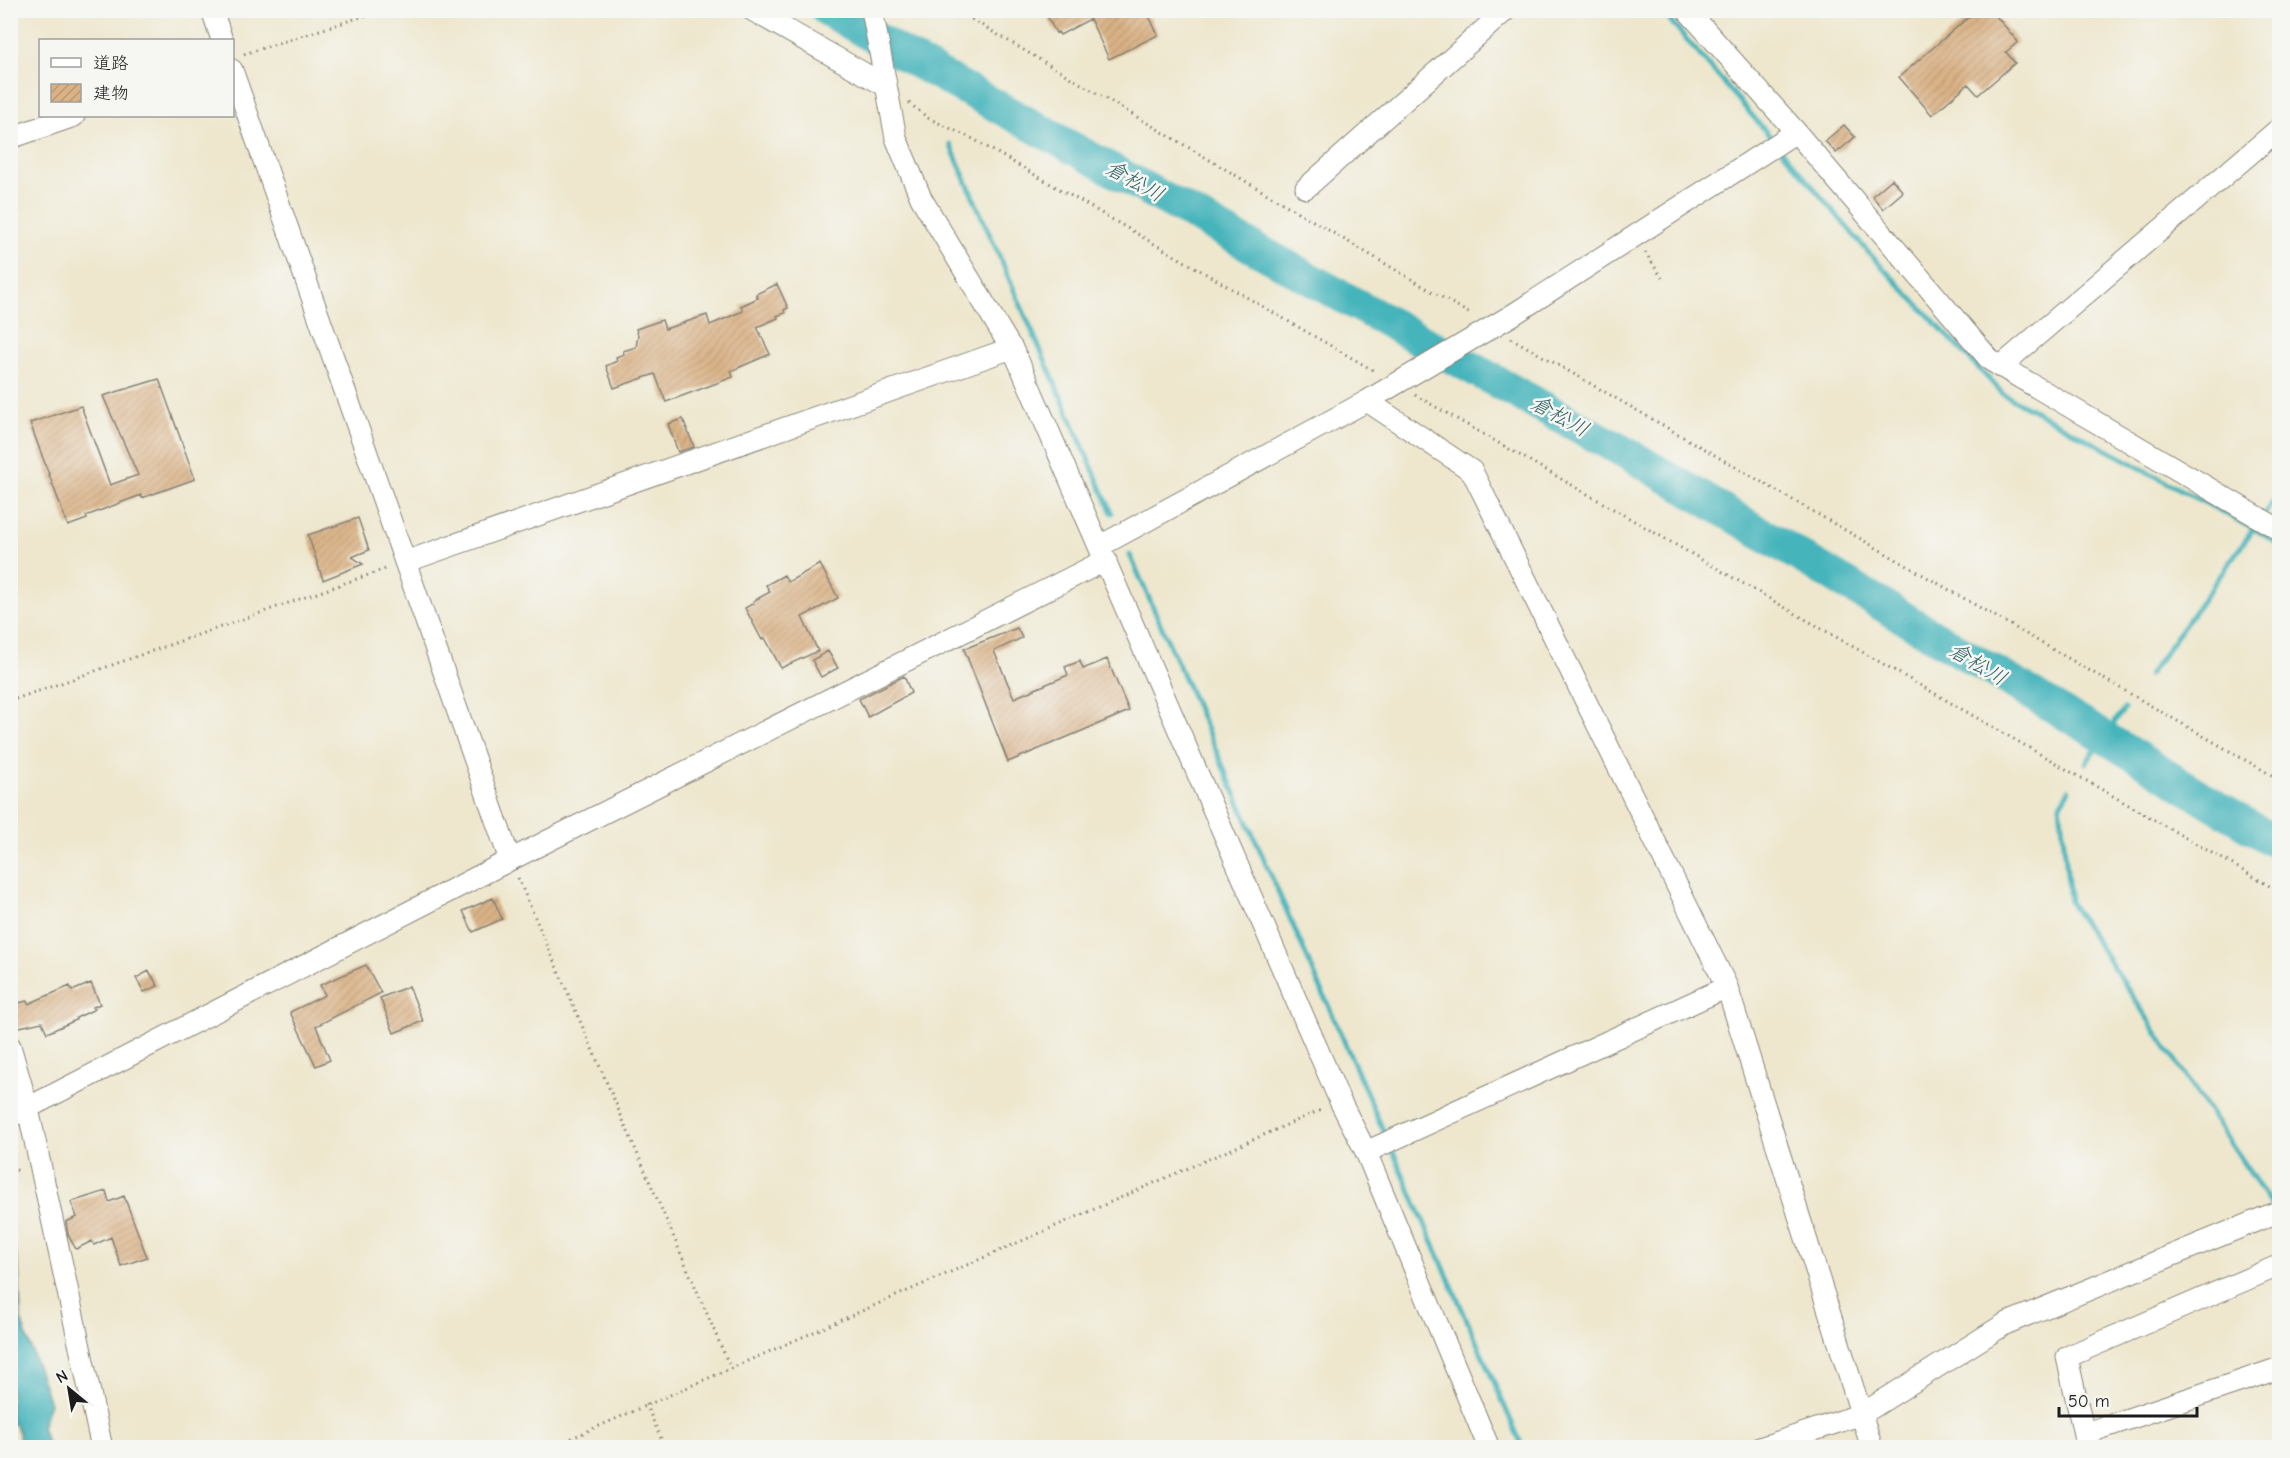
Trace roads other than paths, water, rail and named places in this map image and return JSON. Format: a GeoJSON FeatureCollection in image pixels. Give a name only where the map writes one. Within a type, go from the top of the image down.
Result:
{"type":"FeatureCollection","features":[{"type":"Feature","properties":{"kind":"street"},"geometry":{"type":"LineString","coordinates":[[212,10],[222,39]]}},
{"type":"Feature","properties":{"kind":"street"},"geometry":{"type":"LineString","coordinates":[[752,10],[886,86]]}},
{"type":"Feature","properties":{"kind":"street"},"geometry":{"type":"LineString","coordinates":[[872,10],[896,138],[921,198],[1012,348],[1340,1101],[1372,1150],[1489,1448]]}},
{"type":"Feature","properties":{"kind":"street"},"geometry":{"type":"LineString","coordinates":[[1306,188],[1506,10]]}},
{"type":"Feature","properties":{"kind":"street"},"geometry":{"type":"LineString","coordinates":[[1687,10],[1790,135],[1990,360],[2280,530]]}},
{"type":"Feature","properties":{"kind":"street"},"geometry":{"type":"LineString","coordinates":[[238,62],[405,562],[510,860]]}},
{"type":"Feature","properties":{"kind":"street"},"geometry":{"type":"LineString","coordinates":[[10,138],[71,117]]}},
{"type":"Feature","properties":{"kind":"street"},"geometry":{"type":"LineString","coordinates":[[2000,367],[2280,128]]}},
{"type":"Feature","properties":{"kind":"street"},"geometry":{"type":"LineString","coordinates":[[19,1113],[1103,553],[1514,314],[1790,135]]}},
{"type":"Feature","properties":{"kind":"street"},"geometry":{"type":"LineString","coordinates":[[405,562],[1012,348]]}},
{"type":"Feature","properties":{"kind":"street"},"geometry":{"type":"LineString","coordinates":[[1367,401],[1472,471],[1727,987],[1872,1448]]}},
{"type":"Feature","properties":{"kind":"street"},"geometry":{"type":"LineString","coordinates":[[1372,1150],[1727,987]]}},
{"type":"Feature","properties":{"kind":"street"},"geometry":{"type":"LineString","coordinates":[[10,1046],[19,1113],[102,1448]]}},
{"type":"Feature","properties":{"kind":"street"},"geometry":{"type":"LineString","coordinates":[[1760,1448],[1862,1414],[2005,1324],[2280,1210]]}},
{"type":"Feature","properties":{"kind":"street"},"geometry":{"type":"LineString","coordinates":[[2280,1265],[2067,1357],[2085,1441],[2280,1368]]}},
{"type":"Feature","properties":{"kind":"water"},"geometry":{"type":"Polygon","coordinates":[[[10,1229],[19,1271],[21,1320],[50,1403],[42,1427],[48,1447],[20,1447],[19,1432],[11,1423],[10,1229]]]}},
{"type":"Feature","properties":{"kind":"waterway","name":"倉松川"},"geometry":{"type":"LineString","coordinates":[[827,10],[913,60],[1635,458],[2104,737],[2280,845]]}},
{"type":"Feature","properties":{"kind":"waterway"},"geometry":{"type":"LineString","coordinates":[[1661,10],[1774,141]]}},
{"type":"Feature","properties":{"kind":"waterway"},"geometry":{"type":"LineString","coordinates":[[950,144],[1112,513]]}},
{"type":"Feature","properties":{"kind":"waterway"},"geometry":{"type":"LineString","coordinates":[[1780,148],[1868,252],[2003,394],[2280,545]]}},
{"type":"Feature","properties":{"kind":"waterway"},"geometry":{"type":"LineString","coordinates":[[2263,515],[2280,493]]}},
{"type":"Feature","properties":{"kind":"waterway"},"geometry":{"type":"LineString","coordinates":[[2149,675],[2254,528]]}},
{"type":"Feature","properties":{"kind":"waterway"},"geometry":{"type":"LineString","coordinates":[[1130,555],[1387,1139]]}},
{"type":"Feature","properties":{"kind":"waterway","name":"倉松川"},"geometry":{"type":"LineString","coordinates":[[2086,763],[2124,709]]}},
{"type":"Feature","properties":{"kind":"waterway"},"geometry":{"type":"LineString","coordinates":[[2069,790],[2060,804],[2070,902],[2274,1209]]}},
{"type":"Feature","properties":{"kind":"waterway"},"geometry":{"type":"LineString","coordinates":[[1391,1147],[1523,1448]]}}]}
